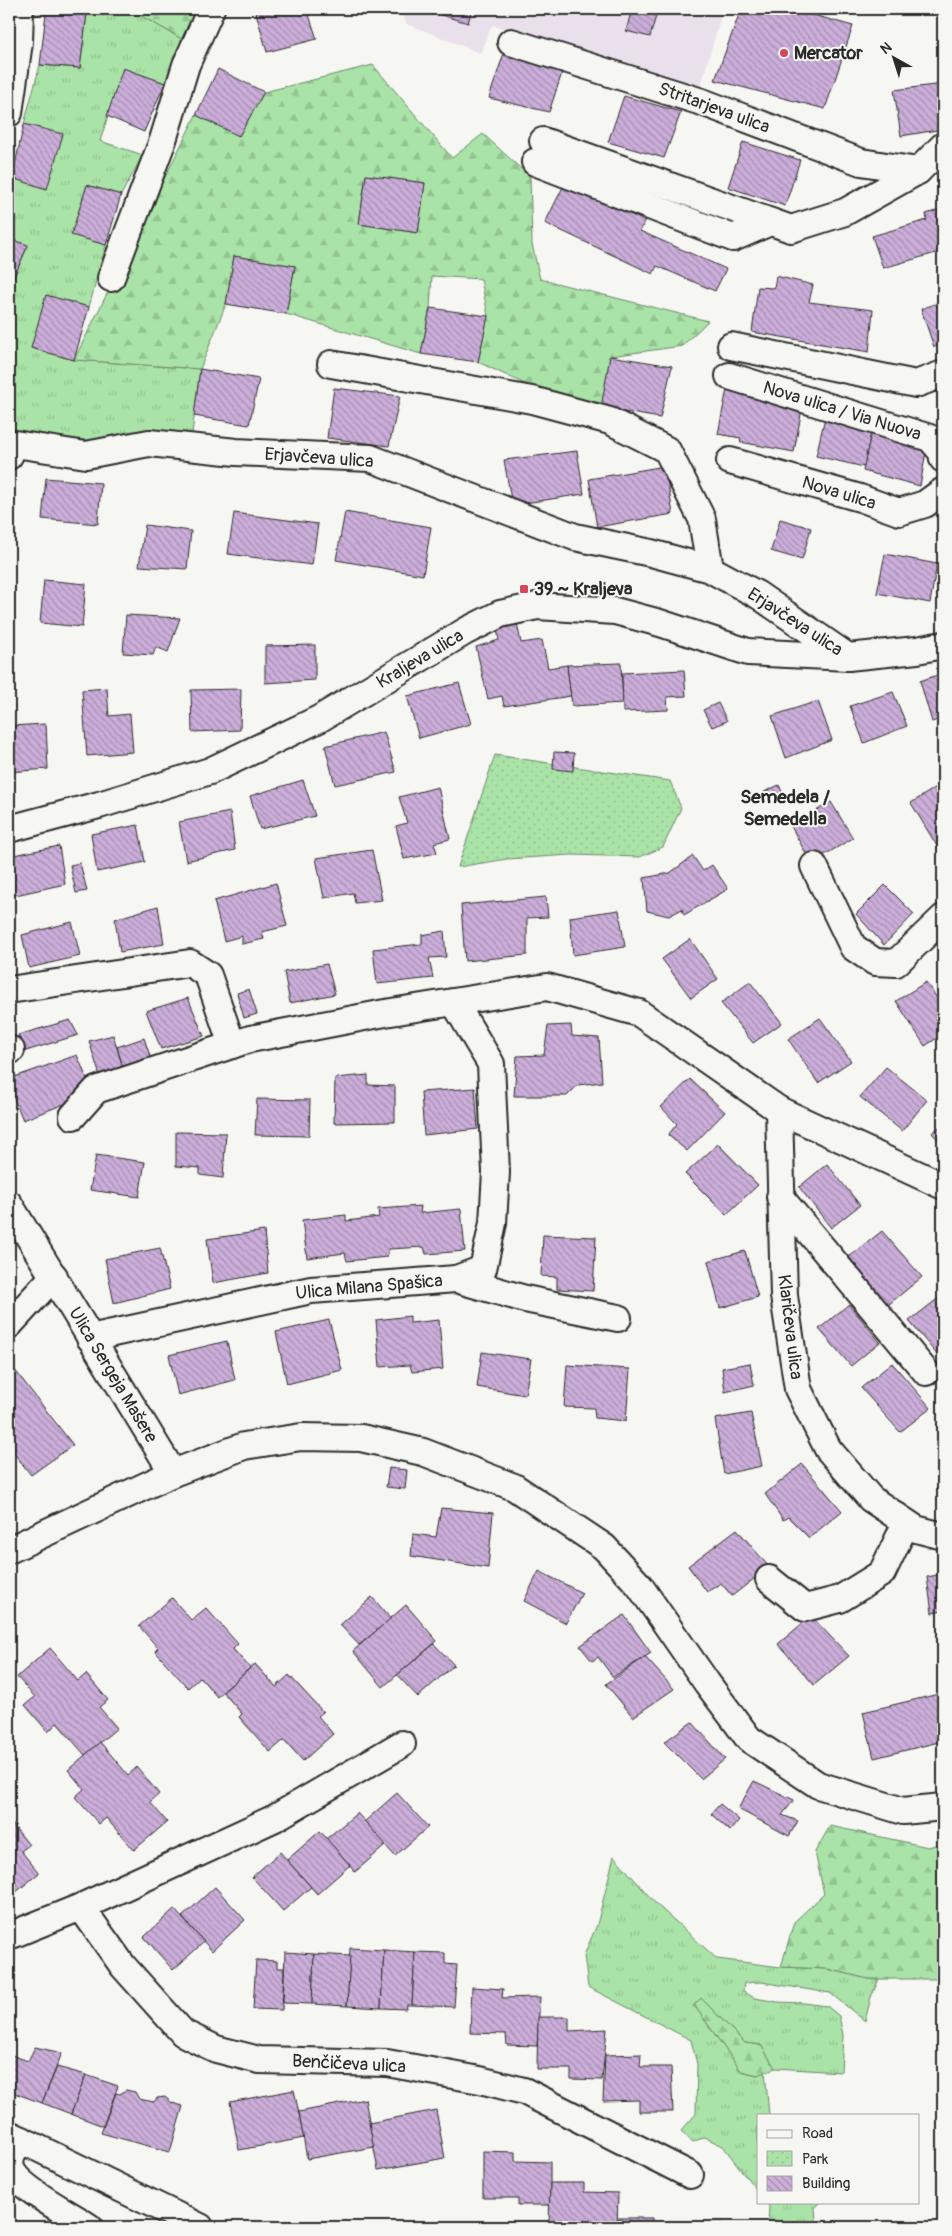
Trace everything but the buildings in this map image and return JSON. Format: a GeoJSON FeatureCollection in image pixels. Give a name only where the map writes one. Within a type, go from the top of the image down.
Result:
{"type":"FeatureCollection","features":[{"type":"Feature","properties":{"kind":"street"},"geometry":{"type":"LineString","coordinates":[[9,113],[19,42],[20,9]]}},
{"type":"Feature","properties":{"kind":"street"},"geometry":{"type":"LineString","coordinates":[[111,278],[163,140],[186,66],[211,9]]}},
{"type":"Feature","properties":{"kind":"street","name":"Stritarjeva ulica"},"geometry":{"type":"LineString","coordinates":[[511,42],[702,102],[861,162],[918,171]]}},
{"type":"Feature","properties":{"kind":"street"},"geometry":{"type":"LineString","coordinates":[[539,151],[791,230],[845,212],[918,171],[943,146]]}},
{"type":"Feature","properties":{"kind":"street","name":"Nova ulica / Via Nuova"},"geometry":{"type":"LineString","coordinates":[[731,346],[916,384],[943,374]]}},
{"type":"Feature","properties":{"kind":"street"},"geometry":{"type":"LineString","coordinates":[[331,364],[532,400],[610,421],[667,450],[702,519],[710,569]]}},
{"type":"Feature","properties":{"kind":"street","name":"Nova ulica / Via Nuova"},"geometry":{"type":"LineString","coordinates":[[729,376],[930,438],[942,452],[943,459]]}},
{"type":"Feature","properties":{"kind":"street","name":"Erjavčeva ulica"},"geometry":{"type":"LineString","coordinates":[[9,456],[15,444],[86,455],[149,443],[236,452],[370,458],[575,537],[650,553],[710,569],[758,595],[848,657],[917,650],[943,645]]}},
{"type":"Feature","properties":{"kind":"street","name":"Nova ulica"},"geometry":{"type":"LineString","coordinates":[[730,461],[860,498],[898,512],[925,504],[943,491]]}},
{"type":"Feature","properties":{"kind":"street","name":"Kraljeva ulica"},"geometry":{"type":"LineString","coordinates":[[9,829],[210,771],[319,719],[466,631],[500,614],[537,606],[615,611],[660,623],[748,652],[848,657]]}},
{"type":"Feature","properties":{"kind":"street"},"geometry":{"type":"LineString","coordinates":[[814,866],[853,947],[875,962],[896,963],[943,918]]}},
{"type":"Feature","properties":{"kind":"street"},"geometry":{"type":"LineString","coordinates":[[9,990],[190,963],[208,975],[232,1044]]}},
{"type":"Feature","properties":{"kind":"street"},"geometry":{"type":"LineString","coordinates":[[73,1116],[96,1090],[232,1044],[260,1037],[454,1002],[548,987],[639,1013],[779,1110],[943,1186]]}},
{"type":"Feature","properties":{"kind":"street"},"geometry":{"type":"LineString","coordinates":[[454,1002],[491,1064],[496,1172],[493,1223],[483,1269],[456,1279]]}},
{"type":"Feature","properties":{"kind":"street","name":"Klaričeva ulica"},"geometry":{"type":"LineString","coordinates":[[779,1110],[784,1296],[798,1389],[828,1449],[871,1499],[916,1529],[943,1536]]}},
{"type":"Feature","properties":{"kind":"street"},"geometry":{"type":"LineString","coordinates":[[780,1197],[926,1372]]}},
{"type":"Feature","properties":{"kind":"street","name":"Ulica Sergeja Mašere"},"geometry":{"type":"LineString","coordinates":[[9,1204],[173,1473]]}},
{"type":"Feature","properties":{"kind":"street"},"geometry":{"type":"LineString","coordinates":[[9,1325],[54,1276]]}},
{"type":"Feature","properties":{"kind":"street","name":"Ulica Milana Spašica"},"geometry":{"type":"LineString","coordinates":[[90,1338],[311,1290],[456,1279],[526,1299],[618,1318]]}},
{"type":"Feature","properties":{"kind":"street"},"geometry":{"type":"LineString","coordinates":[[9,1550],[173,1473],[244,1446],[301,1437],[361,1438],[423,1452],[514,1487],[604,1547],[639,1585],[706,1683],[749,1739],[818,1785],[903,1810],[943,1808]]}},
{"type":"Feature","properties":{"kind":"street"},"geometry":{"type":"LineString","coordinates":[[770,1579],[805,1608],[840,1599],[882,1573],[906,1523]]}},
{"type":"Feature","properties":{"kind":"street"},"geometry":{"type":"LineString","coordinates":[[9,1936],[81,1907],[275,1818],[402,1744]]}},
{"type":"Feature","properties":{"kind":"street","name":"Benčičeva ulica"},"geometry":{"type":"LineString","coordinates":[[81,1907],[123,1966],[183,2032],[216,2049],[259,2060],[387,2063],[480,2080],[524,2092],[690,2175]]}},
{"type":"Feature","properties":{"kind":"street"},"geometry":{"type":"LineString","coordinates":[[89,2227],[18,2181],[10,2167],[15,2137],[200,2227]]}},
{"type":"Feature","properties":{"kind":"shaded area"},"geometry":{"type":"Polygon","coordinates":[[[399,9],[723,9],[699,91],[492,25],[480,53],[407,24],[399,9]]]}},
{"type":"Feature","properties":{"kind":"green space"},"geometry":{"type":"Polygon","coordinates":[[[28,9],[129,9],[189,43],[165,83],[123,68],[100,141],[143,155],[121,195],[87,185],[72,235],[106,245],[89,307],[46,296],[32,348],[74,360],[200,369],[192,434],[146,435],[87,445],[29,433],[9,437],[9,288],[28,246],[9,239],[9,184],[12,178],[47,189],[24,124],[40,65],[80,68],[87,14],[46,13],[30,17],[28,9]]]}},
{"type":"Feature","properties":{"kind":"green space"},"geometry":{"type":"Polygon","coordinates":[[[129,9],[201,9],[189,43],[129,9]]]}},
{"type":"Feature","properties":{"kind":"green space"},"geometry":{"type":"Polygon","coordinates":[[[373,65],[452,158],[483,134],[530,177],[532,244],[540,279],[708,321],[682,346],[611,356],[602,403],[542,392],[478,362],[488,316],[481,279],[432,276],[430,308],[421,354],[286,314],[295,266],[234,256],[226,304],[200,369],[74,360],[196,115],[239,136],[264,92],[373,65]],[[366,175],[359,224],[418,233],[425,183],[366,175]]]}},
{"type":"Feature","properties":{"kind":"green space"},"geometry":{"type":"Polygon","coordinates":[[[495,755],[670,781],[681,808],[663,847],[640,857],[571,855],[507,859],[458,867],[495,755]]]}},
{"type":"Feature","properties":{"kind":"green space"},"geometry":{"type":"Polygon","coordinates":[[[830,1826],[928,1847],[943,1843],[943,1979],[868,1979],[828,1969],[781,1967],[794,1922],[824,1894],[815,1852],[830,1826]]]}},
{"type":"Feature","properties":{"kind":"green space"},"geometry":{"type":"Polygon","coordinates":[[[614,1856],[655,1903],[717,1959],[781,1967],[828,1969],[868,1979],[879,1979],[871,1997],[865,2021],[830,1993],[761,1982],[744,1983],[743,1992],[755,1998],[777,2002],[827,2006],[839,2016],[843,2035],[841,2072],[775,2068],[761,2045],[745,2043],[701,1998],[694,2005],[741,2071],[757,2075],[765,2071],[769,2114],[757,2114],[757,2191],[723,2146],[704,2137],[693,2142],[681,2131],[696,2114],[697,2064],[691,2040],[588,1987],[584,1955],[597,1925],[614,1856]]]}},
{"type":"Feature","properties":{"kind":"green space"},"geometry":{"type":"Polygon","coordinates":[[[701,1998],[745,2043],[761,2045],[775,2068],[758,2075],[741,2071],[694,2005],[701,1998]]]}},
{"type":"Feature","properties":{"kind":"green space"},"geometry":{"type":"Polygon","coordinates":[[[768,2204],[819,2204],[815,2208],[816,2220],[813,2227],[768,2227],[768,2204]]]}},
{"type":"Feature","properties":{"kind":"place","name":"Mercator"},"geometry":{"type":"Point","coordinates":[784,53]}},
{"type":"Feature","properties":{"kind":"place","name":"39 ~ Kraljeva"},"geometry":{"type":"Point","coordinates":[524,589]}},
{"type":"Feature","properties":{"kind":"district","name":"Semedela / Semedella"},"geometry":{"type":"Point","coordinates":[785,808]}}]}
